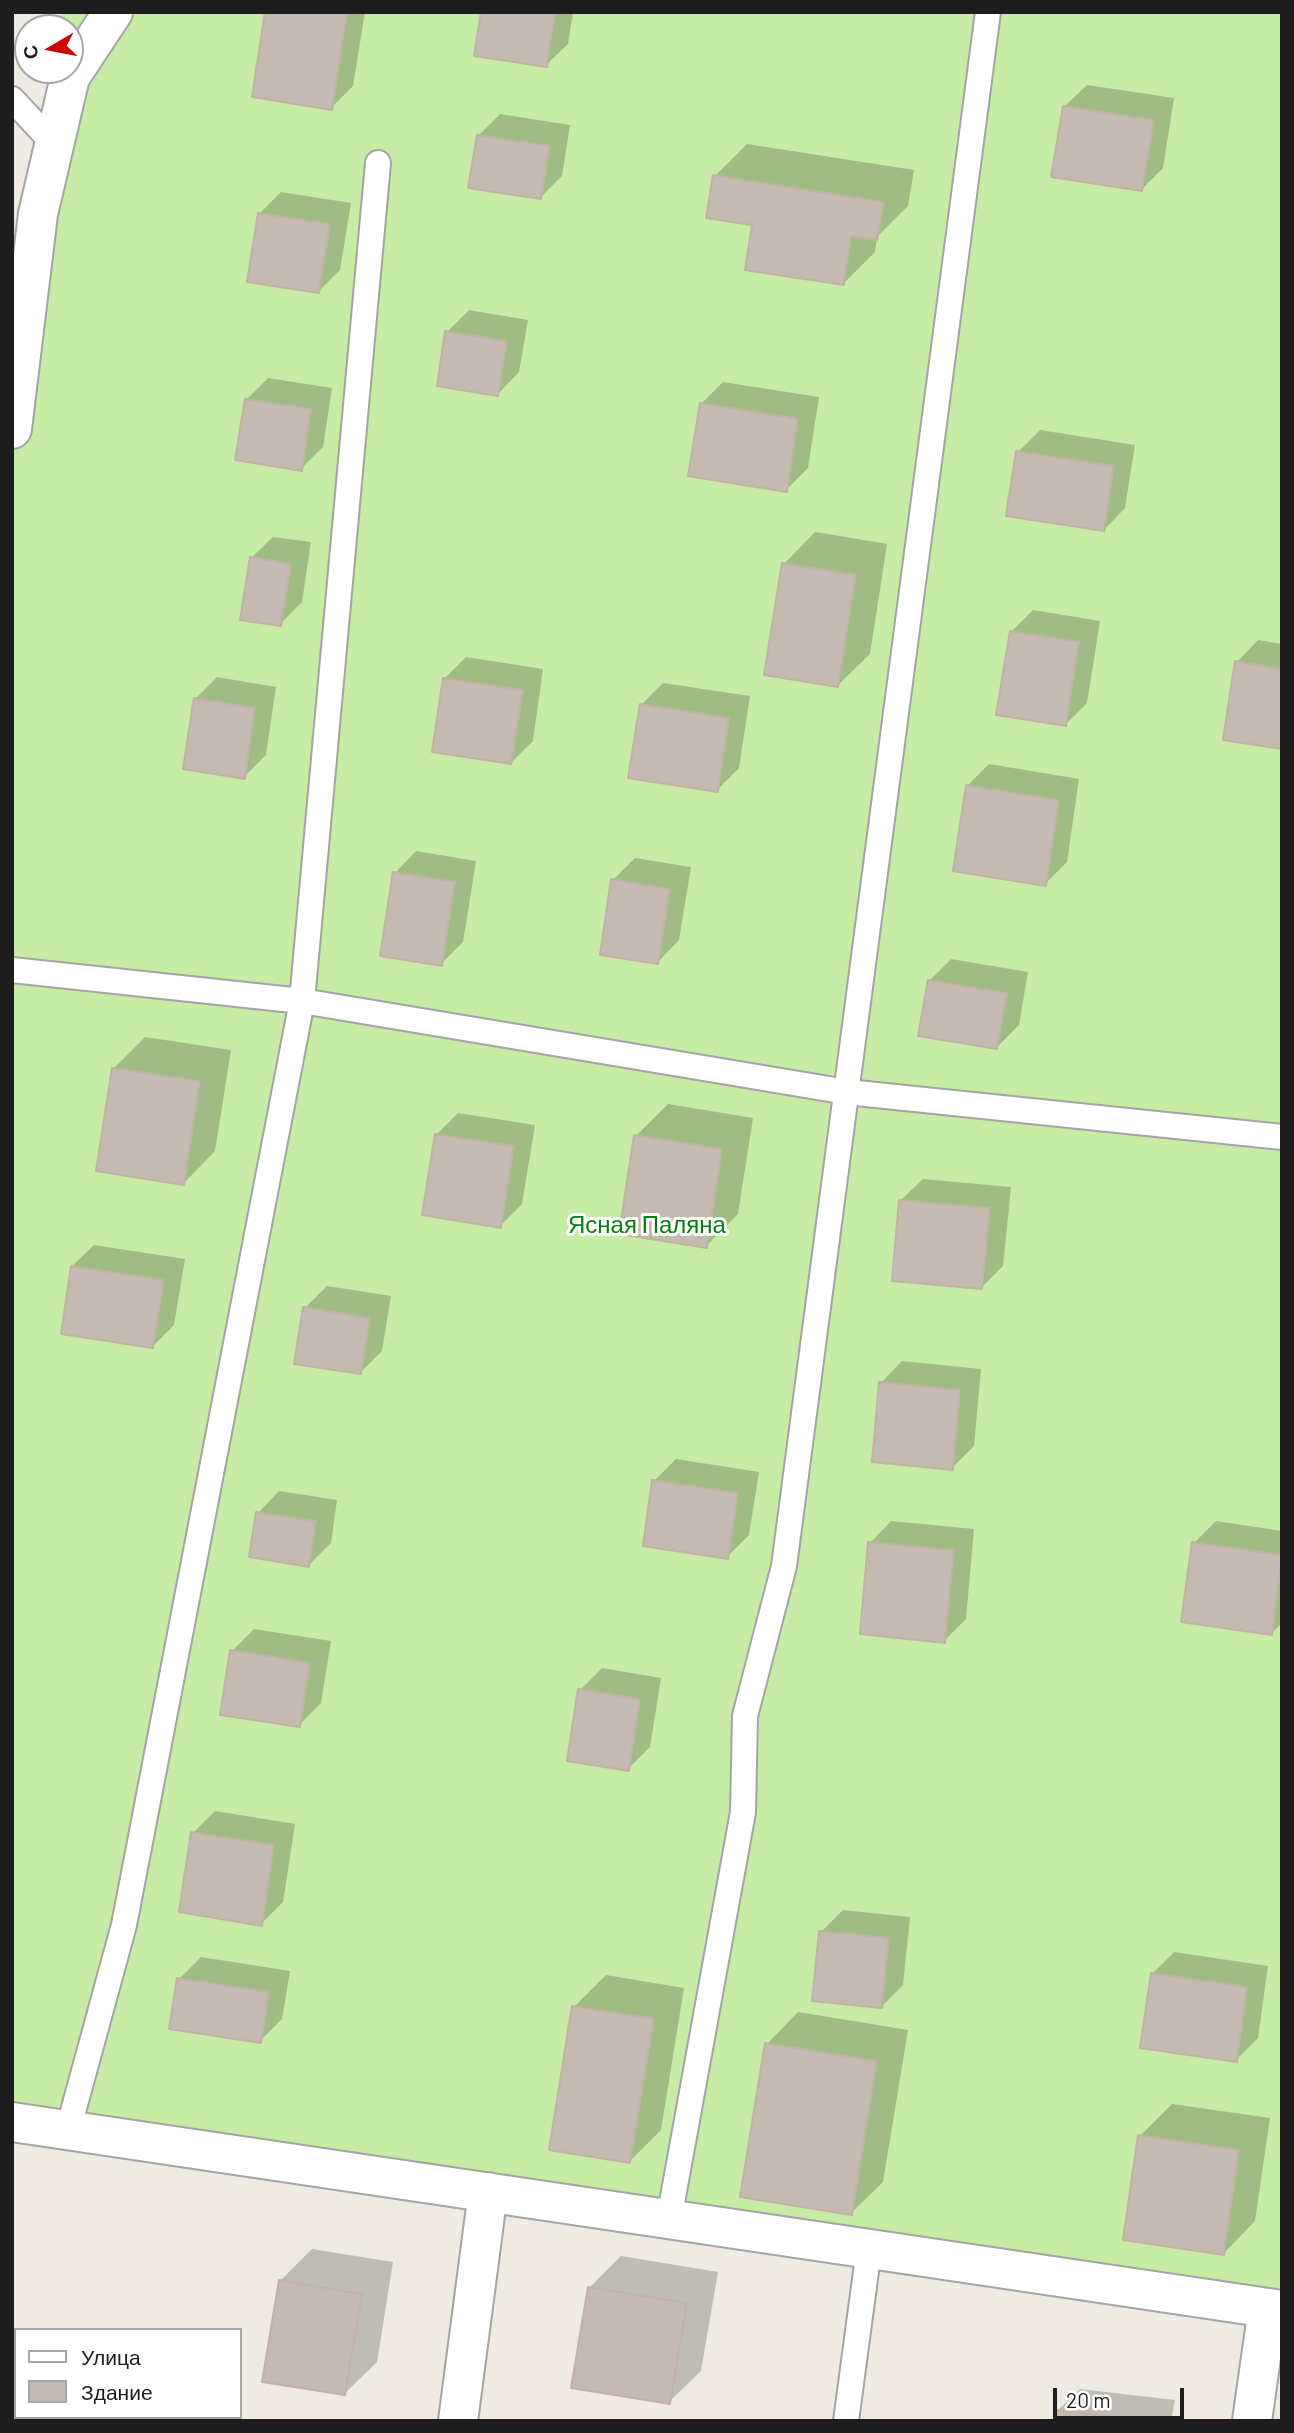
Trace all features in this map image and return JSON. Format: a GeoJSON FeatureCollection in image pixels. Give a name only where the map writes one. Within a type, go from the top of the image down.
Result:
{"type":"FeatureCollection","features":[{"type":"Feature","properties":{"kind":"street"},"geometry":{"type":"LineString","coordinates":[[12,429],[38,214],[69,77],[113,12]]}},
{"type":"Feature","properties":{"kind":"street"},"geometry":{"type":"LineString","coordinates":[[12,2122],[1275,2309],[1252,2421]]}},
{"type":"Feature","properties":{"kind":"street"},"geometry":{"type":"LineString","coordinates":[[458,2421],[488,2192]]}},
{"type":"Feature","properties":{"kind":"lane"},"geometry":{"type":"LineString","coordinates":[[669,2219],[743,1812],[745,1716],[784,1566],[988,12]]}},
{"type":"Feature","properties":{"kind":"lane"},"geometry":{"type":"LineString","coordinates":[[12,99],[54,144]]}},
{"type":"Feature","properties":{"kind":"lane"},"geometry":{"type":"LineString","coordinates":[[68,2130],[124,1925],[302,1001],[378,163]]}},
{"type":"Feature","properties":{"kind":"lane"},"geometry":{"type":"LineString","coordinates":[[12,970],[302,1001],[847,1092],[1282,1137]]}},
{"type":"Feature","properties":{"kind":"lane"},"geometry":{"type":"LineString","coordinates":[[846,2421],[869,2249]]}},
{"type":"Feature","properties":{"kind":"green space","name":"Ясная Паляна"},"geometry":{"type":"Polygon","coordinates":[[[1282,12],[1282,2310],[12,2122],[12,329],[67,84],[84,84],[84,14],[62,14],[1282,12]]]}},
{"type":"Feature","properties":{"kind":"building"},"geometry":{"type":"Polygon","coordinates":[[[265,12],[347,12],[332,110],[252,97],[265,12]]]}},
{"type":"Feature","properties":{"kind":"building"},"geometry":{"type":"Polygon","coordinates":[[[481,12],[555,12],[547,67],[474,56],[481,12]]]}},
{"type":"Feature","properties":{"kind":"building"},"geometry":{"type":"Polygon","coordinates":[[[1063,106],[1154,120],[1142,191],[1051,177],[1063,106]]]}},
{"type":"Feature","properties":{"kind":"building"},"geometry":{"type":"Polygon","coordinates":[[[477,135],[550,146],[541,199],[468,188],[477,135]]]}},
{"type":"Feature","properties":{"kind":"building"},"geometry":{"type":"Polygon","coordinates":[[[713,175],[884,202],[877,240],[851,236],[844,285],[745,270],[752,225],[706,218],[713,175]]]}},
{"type":"Feature","properties":{"kind":"building"},"geometry":{"type":"Polygon","coordinates":[[[258,213],[330,224],[319,293],[247,282],[258,213]]]}},
{"type":"Feature","properties":{"kind":"building"},"geometry":{"type":"Polygon","coordinates":[[[445,331],[507,341],[498,396],[437,386],[445,331]]]}},
{"type":"Feature","properties":{"kind":"building"},"geometry":{"type":"Polygon","coordinates":[[[245,399],[311,409],[302,471],[235,460],[245,399]]]}},
{"type":"Feature","properties":{"kind":"building"},"geometry":{"type":"Polygon","coordinates":[[[700,403],[798,419],[787,492],[688,476],[700,403]]]}},
{"type":"Feature","properties":{"kind":"building"},"geometry":{"type":"Polygon","coordinates":[[[1016,451],[1114,466],[1104,531],[1006,516],[1016,451]]]}},
{"type":"Feature","properties":{"kind":"building"},"geometry":{"type":"Polygon","coordinates":[[[250,557],[291,564],[281,626],[240,620],[250,557]]]}},
{"type":"Feature","properties":{"kind":"building"},"geometry":{"type":"Polygon","coordinates":[[[782,563],[856,575],[838,687],[764,675],[782,563]]]}},
{"type":"Feature","properties":{"kind":"building"},"geometry":{"type":"Polygon","coordinates":[[[1010,631],[1079,642],[1066,726],[996,715],[1010,631]]]}},
{"type":"Feature","properties":{"kind":"building"},"geometry":{"type":"Polygon","coordinates":[[[1235,661],[1282,669],[1282,749],[1223,740],[1235,661]]]}},
{"type":"Feature","properties":{"kind":"building"},"geometry":{"type":"Polygon","coordinates":[[[443,678],[523,690],[511,764],[432,752],[443,678]]]}},
{"type":"Feature","properties":{"kind":"building"},"geometry":{"type":"Polygon","coordinates":[[[194,698],[255,708],[245,779],[183,769],[194,698]]]}},
{"type":"Feature","properties":{"kind":"building"},"geometry":{"type":"Polygon","coordinates":[[[640,704],[729,718],[718,792],[628,778],[640,704]]]}},
{"type":"Feature","properties":{"kind":"building"},"geometry":{"type":"Polygon","coordinates":[[[966,785],[1059,800],[1046,886],[953,871],[966,785]]]}},
{"type":"Feature","properties":{"kind":"building"},"geometry":{"type":"Polygon","coordinates":[[[393,872],[455,882],[442,966],[380,956],[393,872]]]}},
{"type":"Feature","properties":{"kind":"building"},"geometry":{"type":"Polygon","coordinates":[[[611,879],[670,889],[658,964],[600,955],[611,879]]]}},
{"type":"Feature","properties":{"kind":"building"},"geometry":{"type":"Polygon","coordinates":[[[928,980],[1007,993],[997,1049],[918,1036],[928,980]]]}},
{"type":"Feature","properties":{"kind":"building"},"geometry":{"type":"Polygon","coordinates":[[[112,1068],[200,1081],[184,1185],[96,1171],[112,1068]]]}},
{"type":"Feature","properties":{"kind":"building"},"geometry":{"type":"Polygon","coordinates":[[[435,1134],[514,1146],[501,1228],[422,1215],[435,1134]]]}},
{"type":"Feature","properties":{"kind":"building"},"geometry":{"type":"Polygon","coordinates":[[[634,1135],[722,1149],[707,1248],[619,1234],[634,1135]]]}},
{"type":"Feature","properties":{"kind":"building"},"geometry":{"type":"Polygon","coordinates":[[[899,1200],[990,1208],[982,1289],[892,1281],[899,1200]]]}},
{"type":"Feature","properties":{"kind":"building"},"geometry":{"type":"Polygon","coordinates":[[[71,1266],[164,1280],[153,1348],[61,1334],[71,1266]]]}},
{"type":"Feature","properties":{"kind":"building"},"geometry":{"type":"Polygon","coordinates":[[[303,1307],[370,1318],[361,1374],[294,1364],[303,1307]]]}},
{"type":"Feature","properties":{"kind":"building"},"geometry":{"type":"Polygon","coordinates":[[[879,1382],[960,1390],[953,1470],[872,1462],[879,1382]]]}},
{"type":"Feature","properties":{"kind":"building"},"geometry":{"type":"Polygon","coordinates":[[[652,1480],[738,1493],[728,1559],[643,1546],[652,1480]]]}},
{"type":"Feature","properties":{"kind":"building"},"geometry":{"type":"Polygon","coordinates":[[[256,1512],[316,1521],[309,1567],[249,1557],[256,1512]]]}},
{"type":"Feature","properties":{"kind":"building"},"geometry":{"type":"Polygon","coordinates":[[[868,1542],[954,1550],[945,1643],[860,1634],[868,1542]]]}},
{"type":"Feature","properties":{"kind":"building"},"geometry":{"type":"Polygon","coordinates":[[[1192,1542],[1282,1555],[1272,1635],[1181,1622],[1192,1542]]]}},
{"type":"Feature","properties":{"kind":"building"},"geometry":{"type":"Polygon","coordinates":[[[230,1650],[310,1663],[300,1727],[220,1715],[230,1650]]]}},
{"type":"Feature","properties":{"kind":"building"},"geometry":{"type":"Polygon","coordinates":[[[578,1689],[640,1699],[629,1771],[567,1761],[578,1689]]]}},
{"type":"Feature","properties":{"kind":"building"},"geometry":{"type":"Polygon","coordinates":[[[191,1832],[274,1845],[262,1926],[179,1912],[191,1832]]]}},
{"type":"Feature","properties":{"kind":"building"},"geometry":{"type":"Polygon","coordinates":[[[819,1931],[889,1938],[882,2008],[812,2001],[819,1931]]]}},
{"type":"Feature","properties":{"kind":"building"},"geometry":{"type":"Polygon","coordinates":[[[1151,1973],[1247,1987],[1237,2062],[1140,2048],[1151,1973]]]}},
{"type":"Feature","properties":{"kind":"building"},"geometry":{"type":"Polygon","coordinates":[[[177,1978],[269,1992],[261,2043],[169,2029],[177,1978]]]}},
{"type":"Feature","properties":{"kind":"building"},"geometry":{"type":"Polygon","coordinates":[[[572,2006],[654,2019],[630,2163],[549,2150],[572,2006]]]}},
{"type":"Feature","properties":{"kind":"building"},"geometry":{"type":"Polygon","coordinates":[[[765,2043],[877,2061],[852,2215],[740,2197],[765,2043]]]}},
{"type":"Feature","properties":{"kind":"building"},"geometry":{"type":"Polygon","coordinates":[[[1138,2135],[1239,2150],[1224,2255],[1123,2240],[1138,2135]]]}},
{"type":"Feature","properties":{"kind":"building"},"geometry":{"type":"Polygon","coordinates":[[[279,2280],[362,2294],[345,2395],[262,2382],[279,2280]]]}},
{"type":"Feature","properties":{"kind":"building"},"geometry":{"type":"Polygon","coordinates":[[[588,2287],[687,2303],[670,2404],[571,2388],[588,2287]]]}},
{"type":"Feature","properties":{"kind":"building"},"geometry":{"type":"Polygon","coordinates":[[[1056,2410],[1149,2421],[1055,2421],[1056,2410]]]}}]}
